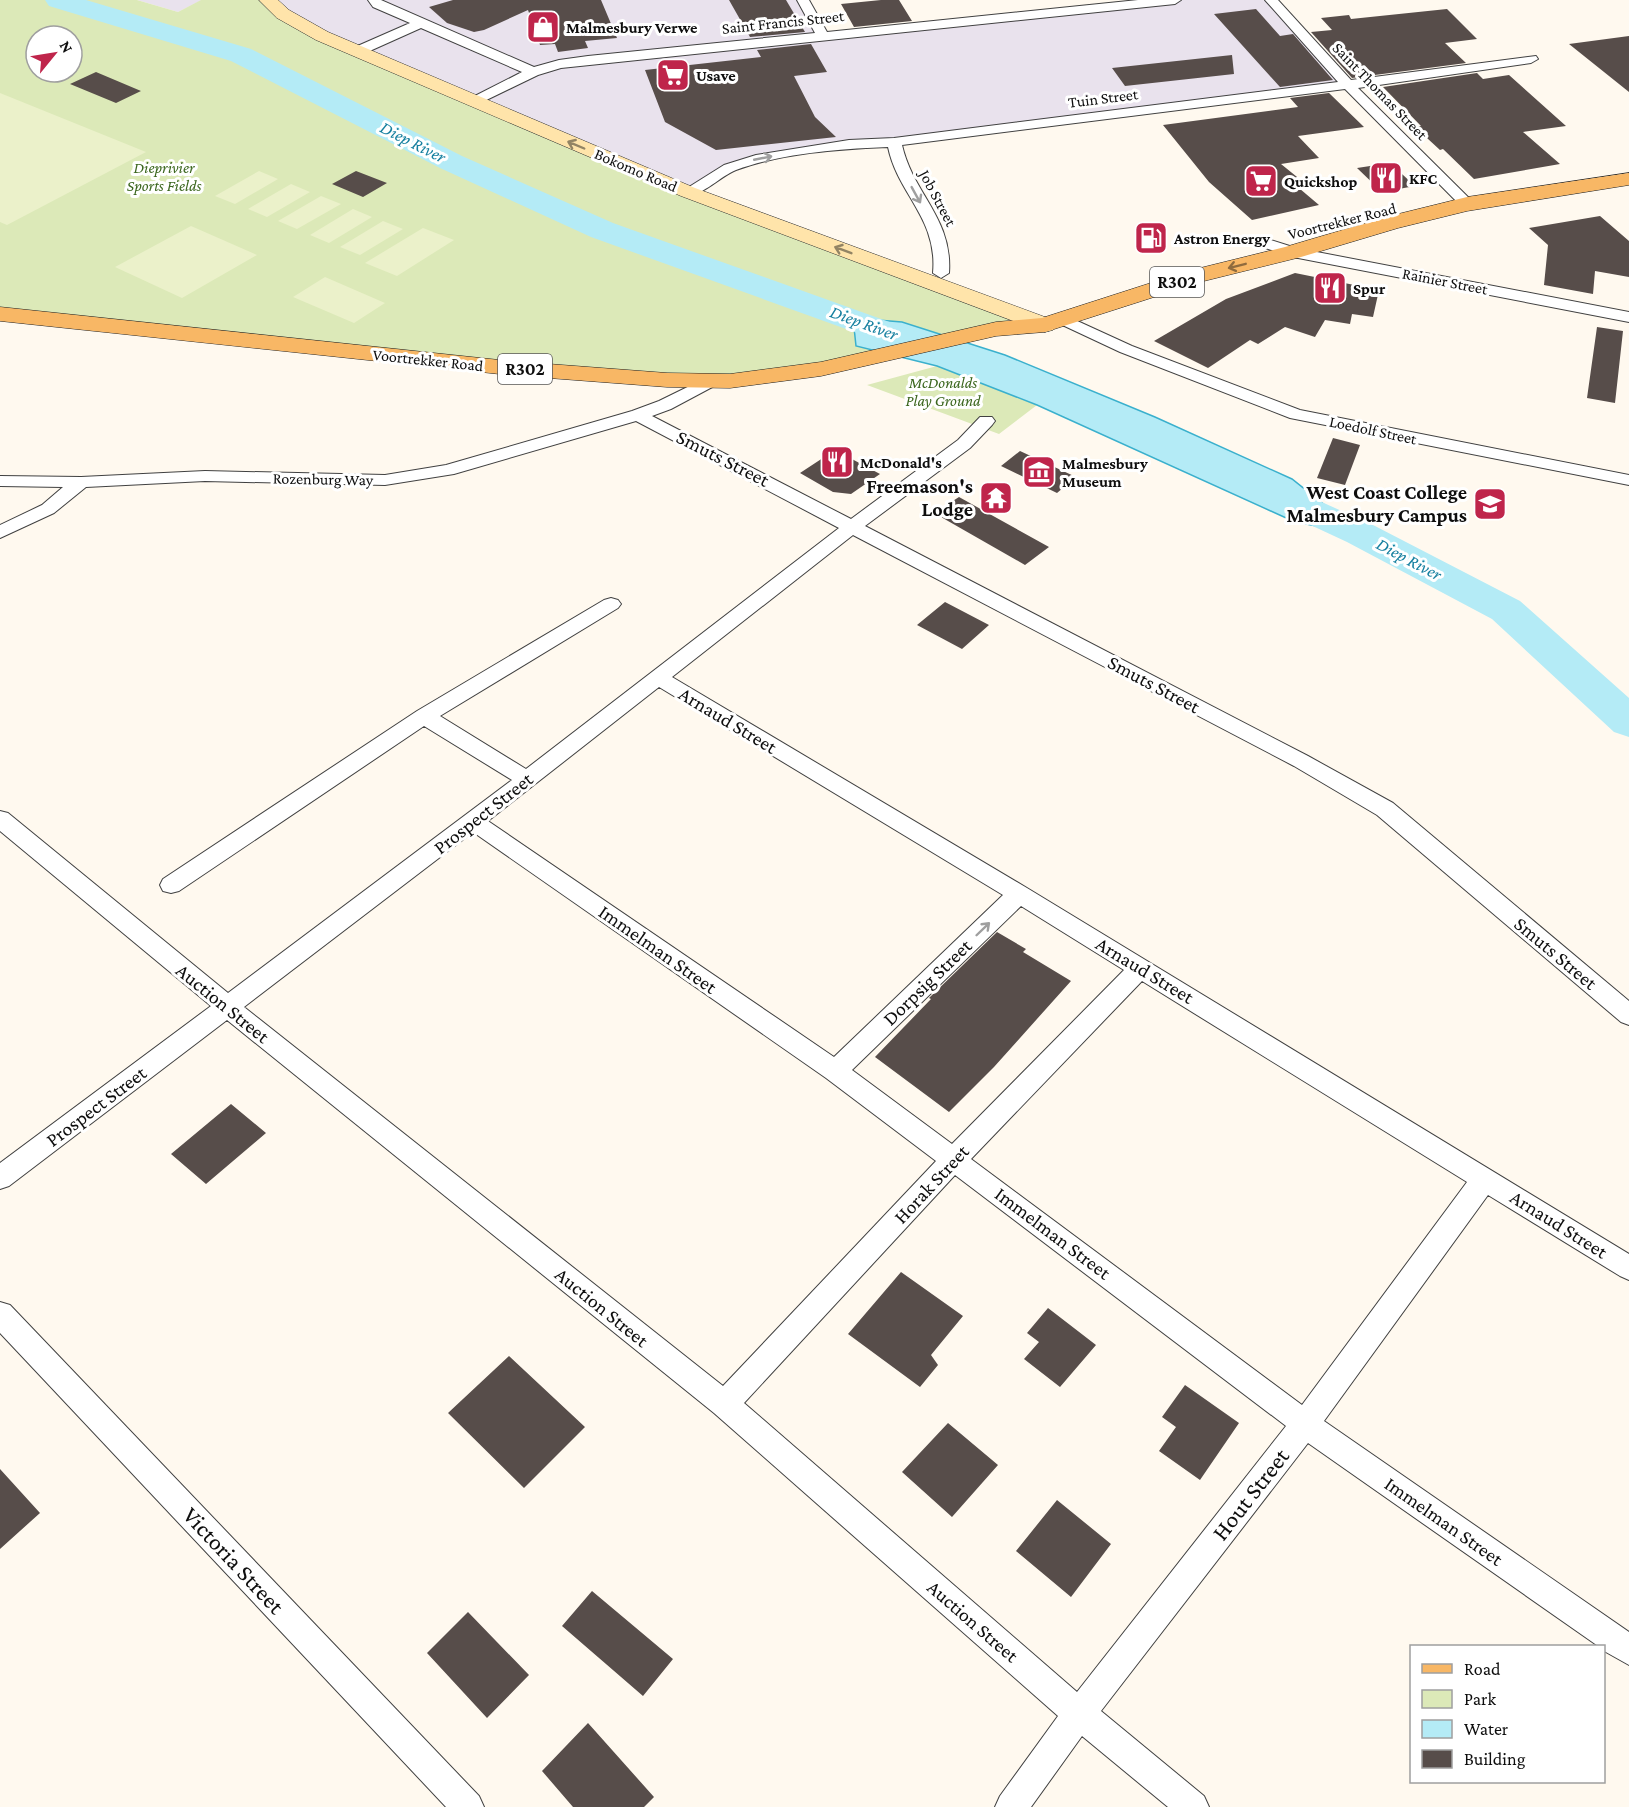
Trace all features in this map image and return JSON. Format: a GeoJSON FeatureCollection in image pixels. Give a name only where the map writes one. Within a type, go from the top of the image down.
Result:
{"type":"FeatureCollection","features":[{"type":"Feature","properties":{"kind":"main road","name":"Bokomo Road"},"geometry":{"type":"LineString","coordinates":[[268,0],[295,21],[483,98],[688,192],[1030,319]]}},
{"type":"Feature","properties":{"kind":"main road","name":"Bokomo Road"},"geometry":{"type":"LineString","coordinates":[[287,0],[308,16],[365,48]]}},
{"type":"Feature","properties":{"kind":"main road","name":"Bokomo Road"},"geometry":{"type":"LineString","coordinates":[[483,98],[709,180],[941,273],[1030,319]]}},
{"type":"Feature","properties":{"kind":"main road","name":"Voortrekker Road"},"geometry":{"type":"LineString","coordinates":[[0,314],[509,368],[710,381],[794,374],[970,334],[1293,252],[1390,223],[1498,185],[1629,168]]}},
{"type":"Feature","properties":{"kind":"main road","name":"Voortrekker Road"},"geometry":{"type":"LineString","coordinates":[[1030,319],[1261,242],[1461,199],[1629,179]]}},
{"type":"Feature","properties":{"kind":"street"},"geometry":{"type":"LineString","coordinates":[[374,0],[377,4],[533,72]]}},
{"type":"Feature","properties":{"kind":"street"},"geometry":{"type":"LineString","coordinates":[[803,0],[823,36]]}},
{"type":"Feature","properties":{"kind":"street","name":"Saint Francis Street"},"geometry":{"type":"LineString","coordinates":[[483,98],[533,72],[588,60],[1175,0]]}},
{"type":"Feature","properties":{"kind":"street","name":"Saint Thomas Street"},"geometry":{"type":"LineString","coordinates":[[1271,0],[1348,85],[1461,199]]}},
{"type":"Feature","properties":{"kind":"street"},"geometry":{"type":"LineString","coordinates":[[365,48],[422,23]]}},
{"type":"Feature","properties":{"kind":"street","name":"Tuin Street"},"geometry":{"type":"LineString","coordinates":[[688,192],[741,163],[849,144],[894,142],[1348,85],[1531,59]]}},
{"type":"Feature","properties":{"kind":"street","name":"Job Street"},"geometry":{"type":"LineString","coordinates":[[894,142],[896,159],[939,236],[941,273]]}},
{"type":"Feature","properties":{"kind":"street"},"geometry":{"type":"LineString","coordinates":[[849,144],[873,147],[896,159]]}},
{"type":"Feature","properties":{"kind":"street","name":"Rainier Street"},"geometry":{"type":"LineString","coordinates":[[1261,242],[1293,252],[1629,317]]}},
{"type":"Feature","properties":{"kind":"street","name":"Loedolf Street"},"geometry":{"type":"LineString","coordinates":[[1030,319],[1113,348],[1126,349],[1296,414],[1629,480]]}},
{"type":"Feature","properties":{"kind":"street","name":"Rozenburg Way"},"geometry":{"type":"LineString","coordinates":[[0,481],[81,482],[205,476],[385,480],[448,470],[638,415],[665,405],[710,381]]}},
{"type":"Feature","properties":{"kind":"street","name":"Smuts Street"},"geometry":{"type":"LineString","coordinates":[[638,415],[1290,756],[1385,809],[1629,1015]]}},
{"type":"Feature","properties":{"kind":"street","name":"Prospect Street"},"geometry":{"type":"LineString","coordinates":[[0,1178],[473,821],[853,526],[964,444],[987,420]]}},
{"type":"Feature","properties":{"kind":"street"},"geometry":{"type":"LineString","coordinates":[[0,532],[48,509],[81,482]]}},
{"type":"Feature","properties":{"kind":"street"},"geometry":{"type":"LineString","coordinates":[[171,885],[424,716],[611,604]]}},
{"type":"Feature","properties":{"kind":"street","name":"Arnaud Street"},"geometry":{"type":"LineString","coordinates":[[658,677],[1019,894],[1629,1268]]}},
{"type":"Feature","properties":{"kind":"street"},"geometry":{"type":"LineString","coordinates":[[424,716],[527,779]]}},
{"type":"Feature","properties":{"kind":"street","name":"Auction Street"},"geometry":{"type":"LineString","coordinates":[[0,819],[226,1006],[724,1404],[1079,1714],[1193,1807]]}},
{"type":"Feature","properties":{"kind":"street","name":"Immelman Street"},"geometry":{"type":"LineString","coordinates":[[473,821],[835,1071],[1305,1424],[1629,1650]]}},
{"type":"Feature","properties":{"kind":"street","name":"Dorpsig Street"},"geometry":{"type":"LineString","coordinates":[[835,1071],[1019,894]]}},
{"type":"Feature","properties":{"kind":"street","name":"Horak Street"},"geometry":{"type":"LineString","coordinates":[[724,1404],[954,1159],[1140,968]]}},
{"type":"Feature","properties":{"kind":"street","name":"Hout Street"},"geometry":{"type":"LineString","coordinates":[[1011,1807],[1079,1714],[1305,1424],[1485,1178]]}},
{"type":"Feature","properties":{"kind":"street","name":"Victoria Street"},"geometry":{"type":"LineString","coordinates":[[0,1314],[468,1807]]}},
{"type":"Feature","properties":{"kind":"shaded area"},"geometry":{"type":"Polygon","coordinates":[[[137,0],[202,0],[178,12],[137,0]]]}},
{"type":"Feature","properties":{"kind":"shaded area"},"geometry":{"type":"Polygon","coordinates":[[[268,0],[803,0],[824,36],[1175,0],[1271,0],[1348,85],[761,158],[688,192],[322,36],[268,0]]]}},
{"type":"Feature","properties":{"kind":"green space","name":"Dieprivier Sports Fields"},"geometry":{"type":"Polygon","coordinates":[[[0,0],[137,0],[178,12],[201,0],[268,0],[283,14],[474,102],[1015,315],[996,329],[919,347],[710,381],[0,314],[0,0]]]}},
{"type":"Feature","properties":{"kind":"green space"},"geometry":{"type":"Polygon","coordinates":[[[0,93],[146,152],[7,225],[0,222],[0,93]]]}},
{"type":"Feature","properties":{"kind":"green space"},"geometry":{"type":"Polygon","coordinates":[[[259,171],[278,179],[235,204],[215,196],[259,171]]]}},
{"type":"Feature","properties":{"kind":"green space"},"geometry":{"type":"Polygon","coordinates":[[[291,184],[310,192],[267,217],[248,209],[291,184]]]}},
{"type":"Feature","properties":{"kind":"green space"},"geometry":{"type":"Polygon","coordinates":[[[321,196],[341,204],[297,229],[278,221],[321,196]]]}},
{"type":"Feature","properties":{"kind":"green space"},"geometry":{"type":"Polygon","coordinates":[[[353,209],[372,217],[329,243],[310,235],[353,209]]]}},
{"type":"Feature","properties":{"kind":"green space"},"geometry":{"type":"Polygon","coordinates":[[[383,221],[403,229],[360,255],[340,247],[383,221]]]}},
{"type":"Feature","properties":{"kind":"green space"},"geometry":{"type":"Polygon","coordinates":[[[191,226],[257,255],[182,298],[115,267],[191,226]]]}},
{"type":"Feature","properties":{"kind":"green space"},"geometry":{"type":"Polygon","coordinates":[[[423,228],[454,240],[397,276],[365,263],[423,228]]]}},
{"type":"Feature","properties":{"kind":"green space"},"geometry":{"type":"Polygon","coordinates":[[[325,277],[385,303],[354,323],[293,297],[325,277]]]}},
{"type":"Feature","properties":{"kind":"green space","name":"McDonalds Play Ground"},"geometry":{"type":"Polygon","coordinates":[[[937,366],[1037,405],[999,434],[867,385],[937,366]]]}},
{"type":"Feature","properties":{"kind":"water"},"geometry":{"type":"Polygon","coordinates":[[[853,318],[902,322],[1005,355],[1155,417],[1292,479],[1361,534],[1295,522],[1037,405],[937,366],[856,346],[853,318]]]}},
{"type":"Feature","properties":{"kind":"building"},"geometry":{"type":"Polygon","coordinates":[[[453,0],[601,0],[617,38],[585,41],[588,48],[558,52],[555,44],[540,45],[528,10],[484,30],[474,32],[447,23],[429,7],[453,0]]]}},
{"type":"Feature","properties":{"kind":"building"},"geometry":{"type":"Polygon","coordinates":[[[729,0],[786,0],[805,32],[750,37],[729,0]]]}},
{"type":"Feature","properties":{"kind":"building"},"geometry":{"type":"Polygon","coordinates":[[[899,0],[912,21],[854,27],[841,4],[899,0]]]}},
{"type":"Feature","properties":{"kind":"building"},"geometry":{"type":"Polygon","coordinates":[[[1256,9],[1280,36],[1293,34],[1333,80],[1280,87],[1214,14],[1256,9]]]}},
{"type":"Feature","properties":{"kind":"building"},"geometry":{"type":"Polygon","coordinates":[[[1447,9],[1477,39],[1445,43],[1466,63],[1352,78],[1311,32],[1332,30],[1321,18],[1349,15],[1351,19],[1447,9]]]}},
{"type":"Feature","properties":{"kind":"building"},"geometry":{"type":"Polygon","coordinates":[[[1629,36],[1629,92],[1569,44],[1629,36]]]}},
{"type":"Feature","properties":{"kind":"building"},"geometry":{"type":"Polygon","coordinates":[[[811,44],[827,72],[794,76],[815,117],[836,137],[716,150],[665,122],[645,70],[761,57],[757,50],[811,44]]]}},
{"type":"Feature","properties":{"kind":"building"},"geometry":{"type":"Polygon","coordinates":[[[1232,55],[1234,74],[1125,86],[1112,68],[1232,55]]]}},
{"type":"Feature","properties":{"kind":"building"},"geometry":{"type":"Polygon","coordinates":[[[96,72],[141,91],[116,103],[70,84],[84,84],[84,78],[96,72]]]}},
{"type":"Feature","properties":{"kind":"building"},"geometry":{"type":"Polygon","coordinates":[[[1477,73],[1483,79],[1509,75],[1566,126],[1523,132],[1560,164],[1474,179],[1443,149],[1440,150],[1415,127],[1421,126],[1383,87],[1477,73]]]}},
{"type":"Feature","properties":{"kind":"building"},"geometry":{"type":"Polygon","coordinates":[[[1329,93],[1364,127],[1298,136],[1319,158],[1281,164],[1302,181],[1293,183],[1319,205],[1252,220],[1209,182],[1163,125],[1298,107],[1290,98],[1329,93]]]}},
{"type":"Feature","properties":{"kind":"building"},"geometry":{"type":"Polygon","coordinates":[[[1390,163],[1415,186],[1382,192],[1357,168],[1390,163]]]}},
{"type":"Feature","properties":{"kind":"building"},"geometry":{"type":"Polygon","coordinates":[[[356,171],[387,183],[363,197],[332,184],[356,171]]]}},
{"type":"Feature","properties":{"kind":"building"},"geometry":{"type":"Polygon","coordinates":[[[1600,216],[1629,241],[1629,277],[1595,271],[1593,294],[1544,285],[1548,245],[1529,228],[1600,216]]]}},
{"type":"Feature","properties":{"kind":"building"},"geometry":{"type":"Polygon","coordinates":[[[1295,273],[1379,290],[1373,317],[1352,314],[1350,324],[1325,320],[1315,337],[1285,327],[1258,344],[1250,340],[1208,368],[1154,341],[1226,299],[1295,273]]]}},
{"type":"Feature","properties":{"kind":"building"},"geometry":{"type":"Polygon","coordinates":[[[1597,327],[1623,331],[1615,403],[1587,398],[1597,327]]]}},
{"type":"Feature","properties":{"kind":"building"},"geometry":{"type":"Polygon","coordinates":[[[1333,438],[1360,445],[1345,485],[1317,478],[1333,438]]]}},
{"type":"Feature","properties":{"kind":"building","name":"McDonald's"},"geometry":{"type":"Polygon","coordinates":[[[835,450],[880,474],[851,494],[833,492],[800,473],[835,450]]]}},
{"type":"Feature","properties":{"kind":"building","name":"Malmesbury Museum"},"geometry":{"type":"Polygon","coordinates":[[[1020,451],[1076,477],[1057,493],[1001,466],[1020,451]]]}},
{"type":"Feature","properties":{"kind":"building","name":"Freemason's Lodge"},"geometry":{"type":"Polygon","coordinates":[[[959,497],[1049,547],[1025,565],[934,513],[959,497]]]}},
{"type":"Feature","properties":{"kind":"building"},"geometry":{"type":"Polygon","coordinates":[[[945,602],[989,625],[962,649],[917,625],[945,602]]]}},
{"type":"Feature","properties":{"kind":"building"},"geometry":{"type":"Polygon","coordinates":[[[997,932],[1026,949],[1023,952],[1071,981],[994,1067],[949,1112],[875,1057],[931,999],[929,998],[997,932]]]}},
{"type":"Feature","properties":{"kind":"building"},"geometry":{"type":"Polygon","coordinates":[[[231,1104],[266,1133],[206,1184],[171,1154],[231,1104]]]}},
{"type":"Feature","properties":{"kind":"building"},"geometry":{"type":"Polygon","coordinates":[[[901,1272],[963,1316],[931,1355],[938,1365],[920,1387],[848,1334],[901,1272]]]}},
{"type":"Feature","properties":{"kind":"building"},"geometry":{"type":"Polygon","coordinates":[[[1048,1308],[1096,1345],[1060,1387],[1024,1359],[1039,1342],[1027,1333],[1048,1308]]]}},
{"type":"Feature","properties":{"kind":"building"},"geometry":{"type":"Polygon","coordinates":[[[509,1356],[585,1427],[524,1488],[448,1413],[509,1356]]]}},
{"type":"Feature","properties":{"kind":"building"},"geometry":{"type":"Polygon","coordinates":[[[1185,1385],[1239,1423],[1200,1480],[1159,1451],[1176,1427],[1162,1417],[1185,1385]]]}},
{"type":"Feature","properties":{"kind":"building"},"geometry":{"type":"Polygon","coordinates":[[[948,1423],[998,1465],[952,1517],[902,1472],[948,1423]]]}},
{"type":"Feature","properties":{"kind":"building"},"geometry":{"type":"Polygon","coordinates":[[[0,1469],[40,1513],[0,1549],[0,1469]]]}},
{"type":"Feature","properties":{"kind":"building"},"geometry":{"type":"Polygon","coordinates":[[[1057,1500],[1111,1544],[1071,1597],[1016,1551],[1057,1500]]]}},
{"type":"Feature","properties":{"kind":"building"},"geometry":{"type":"Polygon","coordinates":[[[592,1591],[673,1659],[643,1696],[562,1626],[592,1591]]]}},
{"type":"Feature","properties":{"kind":"building"},"geometry":{"type":"Polygon","coordinates":[[[468,1612],[529,1675],[487,1718],[427,1653],[468,1612]]]}},
{"type":"Feature","properties":{"kind":"building"},"geometry":{"type":"Polygon","coordinates":[[[588,1723],[654,1797],[644,1807],[573,1807],[542,1771],[588,1723]]]}},
{"type":"Feature","properties":{"kind":"waterway","name":"Diep River"},"geometry":{"type":"LineString","coordinates":[[58,0],[241,55],[451,162],[602,230],[911,341]]}},
{"type":"Feature","properties":{"kind":"waterway","name":"Diep River"},"geometry":{"type":"LineString","coordinates":[[1302,507],[1361,534],[1506,610],[1629,722]]}},
{"type":"Feature","properties":{"kind":"place","name":"Malmesbury Verwe"},"geometry":{"type":"Point","coordinates":[543,27]}},
{"type":"Feature","properties":{"kind":"place","name":"Usave"},"geometry":{"type":"Point","coordinates":[673,75]}},
{"type":"Feature","properties":{"kind":"place","name":"KFC"},"geometry":{"type":"Point","coordinates":[1386,178]}},
{"type":"Feature","properties":{"kind":"place","name":"Quickshop"},"geometry":{"type":"Point","coordinates":[1261,181]}},
{"type":"Feature","properties":{"kind":"place","name":"Astron Energy"},"geometry":{"type":"Point","coordinates":[1151,238]}},
{"type":"Feature","properties":{"kind":"place","name":"Spur"},"geometry":{"type":"Point","coordinates":[1330,288]}},
{"type":"Feature","properties":{"kind":"place","name":"McDonald's"},"geometry":{"type":"Point","coordinates":[837,462]}},
{"type":"Feature","properties":{"kind":"place","name":"Malmesbury Museum"},"geometry":{"type":"Point","coordinates":[1039,472]}},
{"type":"Feature","properties":{"kind":"place","name":"Freemason's Lodge"},"geometry":{"type":"Point","coordinates":[996,498]}},
{"type":"Feature","properties":{"kind":"place","name":"West Coast College Malmesbury Campus"},"geometry":{"type":"Point","coordinates":[1490,504]}}]}
